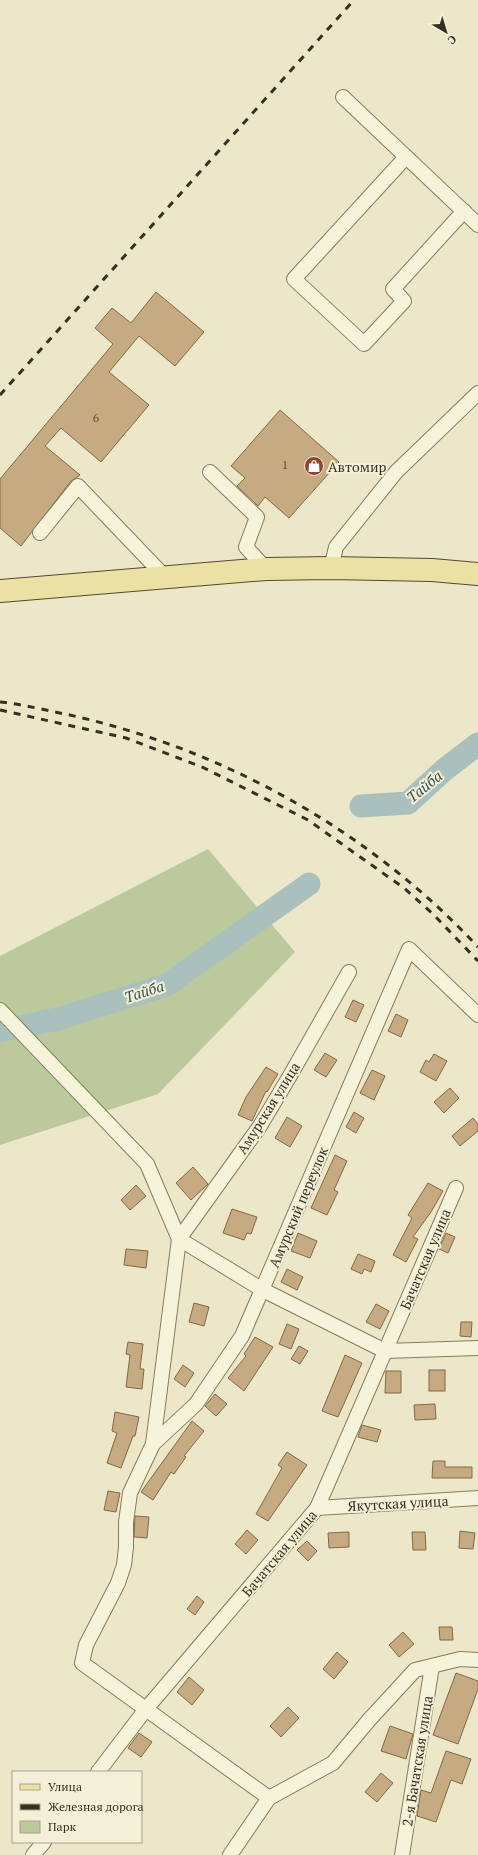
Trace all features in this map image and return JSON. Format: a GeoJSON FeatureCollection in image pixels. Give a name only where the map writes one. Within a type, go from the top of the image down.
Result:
{"type":"FeatureCollection","features":[{"type":"Feature","properties":{"kind":"main road"},"geometry":{"type":"LineString","coordinates":[[0,591],[167,579],[266,569],[331,568],[432,570],[478,574]]}},
{"type":"Feature","properties":{"kind":"street"},"geometry":{"type":"LineString","coordinates":[[343,97],[478,225]]}},
{"type":"Feature","properties":{"kind":"street"},"geometry":{"type":"LineString","coordinates":[[406,157],[294,279],[364,344],[404,301],[393,290],[464,212]]}},
{"type":"Feature","properties":{"kind":"street"},"geometry":{"type":"LineString","coordinates":[[331,568],[336,547],[396,472],[478,393]]}},
{"type":"Feature","properties":{"kind":"street"},"geometry":{"type":"LineString","coordinates":[[210,472],[257,517],[246,547],[266,569]]}},
{"type":"Feature","properties":{"kind":"street"},"geometry":{"type":"LineString","coordinates":[[40,533],[78,486],[167,579]]}},
{"type":"Feature","properties":{"kind":"street","name":"Амурский переулок"},"geometry":{"type":"LineString","coordinates":[[153,1444],[196,1404],[242,1336],[409,949],[478,1015]]}},
{"type":"Feature","properties":{"kind":"street","name":"Амурская улица"},"geometry":{"type":"LineString","coordinates":[[180,1239],[260,1126],[349,972]]}},
{"type":"Feature","properties":{"kind":"street"},"geometry":{"type":"LineString","coordinates":[[0,1010],[147,1164],[180,1239],[153,1444],[130,1493],[126,1522],[124,1565],[118,1584],[86,1645],[82,1664],[269,1798]]}},
{"type":"Feature","properties":{"kind":"street","name":"Бачатская улица"},"geometry":{"type":"LineString","coordinates":[[99,1771],[146,1709],[317,1508],[456,1188]]}},
{"type":"Feature","properties":{"kind":"street"},"geometry":{"type":"LineString","coordinates":[[180,1239],[263,1290],[385,1351],[478,1348]]}},
{"type":"Feature","properties":{"kind":"street","name":"Якутская улица"},"geometry":{"type":"LineString","coordinates":[[317,1508],[478,1498]]}},
{"type":"Feature","properties":{"kind":"street","name":"2-я Бачатская улица"},"geometry":{"type":"LineString","coordinates":[[230,1855],[269,1798],[333,1763],[414,1670],[460,1659],[478,1660]]}},
{"type":"Feature","properties":{"kind":"street","name":"2-я Бачатская улица"},"geometry":{"type":"LineString","coordinates":[[402,1855],[432,1666]]}},
{"type":"Feature","properties":{"kind":"street"},"geometry":{"type":"LineString","coordinates":[[34,1855],[43,1843]]}},
{"type":"Feature","properties":{"kind":"green space"},"geometry":{"type":"Polygon","coordinates":[[[208,849],[295,952],[158,1094],[0,1145],[0,956],[208,849]]]}},
{"type":"Feature","properties":{"kind":"building"},"geometry":{"type":"Polygon","coordinates":[[[156,292],[204,332],[175,366],[139,336],[109,372],[149,405],[101,462],[61,428],[45,446],[80,475],[71,481],[21,546],[0,528],[0,479],[113,344],[95,328],[112,308],[131,323],[156,292]]]}},
{"type":"Feature","properties":{"kind":"building"},"geometry":{"type":"Polygon","coordinates":[[[280,410],[339,462],[289,518],[265,497],[258,506],[237,486],[245,478],[231,466],[280,410]]]}},
{"type":"Feature","properties":{"kind":"building"},"geometry":{"type":"Polygon","coordinates":[[[353,1000],[364,1005],[356,1022],[345,1017],[353,1000]]]}},
{"type":"Feature","properties":{"kind":"building"},"geometry":{"type":"Polygon","coordinates":[[[396,1014],[408,1020],[401,1037],[388,1031],[396,1014]]]}},
{"type":"Feature","properties":{"kind":"building"},"geometry":{"type":"Polygon","coordinates":[[[325,1053],[337,1060],[326,1077],[314,1070],[325,1053]]]}},
{"type":"Feature","properties":{"kind":"building"},"geometry":{"type":"Polygon","coordinates":[[[434,1054],[447,1061],[436,1081],[420,1072],[426,1060],[429,1062],[434,1054]]]}},
{"type":"Feature","properties":{"kind":"building"},"geometry":{"type":"Polygon","coordinates":[[[266,1067],[278,1074],[267,1092],[266,1091],[252,1121],[238,1115],[246,1097],[266,1067]]]}},
{"type":"Feature","properties":{"kind":"building"},"geometry":{"type":"Polygon","coordinates":[[[372,1070],[385,1076],[374,1100],[360,1093],[372,1070]]]}},
{"type":"Feature","properties":{"kind":"building"},"geometry":{"type":"Polygon","coordinates":[[[450,1088],[459,1098],[444,1113],[434,1102],[450,1088]]]}},
{"type":"Feature","properties":{"kind":"building"},"geometry":{"type":"Polygon","coordinates":[[[354,1112],[364,1118],[356,1133],[346,1127],[354,1112]]]}},
{"type":"Feature","properties":{"kind":"building"},"geometry":{"type":"Polygon","coordinates":[[[287,1117],[302,1126],[290,1147],[275,1138],[287,1117]]]}},
{"type":"Feature","properties":{"kind":"building"},"geometry":{"type":"Polygon","coordinates":[[[473,1118],[478,1124],[478,1131],[460,1146],[452,1136],[473,1118]]]}},
{"type":"Feature","properties":{"kind":"building"},"geometry":{"type":"Polygon","coordinates":[[[335,1155],[347,1161],[334,1190],[338,1192],[327,1215],[311,1208],[335,1155]]]}},
{"type":"Feature","properties":{"kind":"building"},"geometry":{"type":"Polygon","coordinates":[[[193,1167],[208,1184],[191,1200],[176,1183],[193,1167]]]}},
{"type":"Feature","properties":{"kind":"building"},"geometry":{"type":"Polygon","coordinates":[[[428,1183],[443,1191],[431,1212],[413,1237],[418,1239],[406,1262],[393,1255],[412,1218],[408,1215],[428,1183]]]}},
{"type":"Feature","properties":{"kind":"building"},"geometry":{"type":"Polygon","coordinates":[[[136,1185],[146,1196],[130,1210],[121,1200],[136,1185]]]}},
{"type":"Feature","properties":{"kind":"building"},"geometry":{"type":"Polygon","coordinates":[[[232,1209],[257,1217],[251,1234],[247,1233],[244,1240],[223,1233],[232,1209]]]}},
{"type":"Feature","properties":{"kind":"building"},"geometry":{"type":"Polygon","coordinates":[[[298,1233],[317,1241],[310,1258],[291,1251],[298,1233]]]}},
{"type":"Feature","properties":{"kind":"building"},"geometry":{"type":"Polygon","coordinates":[[[446,1233],[455,1237],[448,1253],[439,1249],[446,1233]]]}},
{"type":"Feature","properties":{"kind":"building"},"geometry":{"type":"Polygon","coordinates":[[[126,1249],[148,1251],[146,1268],[124,1265],[126,1249]]]}},
{"type":"Feature","properties":{"kind":"building"},"geometry":{"type":"Polygon","coordinates":[[[358,1254],[375,1261],[371,1272],[364,1269],[362,1274],[351,1269],[358,1254]]]}},
{"type":"Feature","properties":{"kind":"building"},"geometry":{"type":"Polygon","coordinates":[[[287,1269],[303,1277],[297,1290],[281,1282],[287,1269]]]}},
{"type":"Feature","properties":{"kind":"building"},"geometry":{"type":"Polygon","coordinates":[[[194,1303],[209,1307],[204,1326],[189,1322],[194,1303]]]}},
{"type":"Feature","properties":{"kind":"building"},"geometry":{"type":"Polygon","coordinates":[[[376,1304],[389,1311],[380,1329],[366,1322],[376,1304]]]}},
{"type":"Feature","properties":{"kind":"building"},"geometry":{"type":"Polygon","coordinates":[[[461,1322],[472,1322],[471,1337],[460,1336],[461,1322]]]}},
{"type":"Feature","properties":{"kind":"building"},"geometry":{"type":"Polygon","coordinates":[[[287,1324],[299,1329],[291,1349],[279,1344],[287,1324]]]}},
{"type":"Feature","properties":{"kind":"building"},"geometry":{"type":"Polygon","coordinates":[[[255,1337],[273,1347],[244,1391],[228,1378],[246,1356],[244,1354],[255,1337]]]}},
{"type":"Feature","properties":{"kind":"building"},"geometry":{"type":"Polygon","coordinates":[[[128,1342],[143,1344],[140,1369],[144,1369],[142,1389],[126,1387],[130,1355],[126,1354],[128,1342]]]}},
{"type":"Feature","properties":{"kind":"building"},"geometry":{"type":"Polygon","coordinates":[[[299,1346],[308,1351],[300,1364],[291,1359],[299,1346]]]}},
{"type":"Feature","properties":{"kind":"building"},"geometry":{"type":"Polygon","coordinates":[[[345,1355],[362,1363],[338,1417],[322,1411],[345,1355]]]}},
{"type":"Feature","properties":{"kind":"building"},"geometry":{"type":"Polygon","coordinates":[[[183,1365],[194,1373],[185,1387],[174,1379],[183,1365]]]}},
{"type":"Feature","properties":{"kind":"building"},"geometry":{"type":"Polygon","coordinates":[[[429,1370],[445,1370],[445,1391],[429,1391],[429,1370]]]}},
{"type":"Feature","properties":{"kind":"building"},"geometry":{"type":"Polygon","coordinates":[[[386,1371],[401,1371],[401,1393],[385,1393],[386,1371]]]}},
{"type":"Feature","properties":{"kind":"building"},"geometry":{"type":"Polygon","coordinates":[[[215,1394],[227,1404],[216,1416],[205,1406],[215,1394]]]}},
{"type":"Feature","properties":{"kind":"building"},"geometry":{"type":"Polygon","coordinates":[[[435,1404],[436,1419],[415,1420],[414,1405],[435,1404]]]}},
{"type":"Feature","properties":{"kind":"building"},"geometry":{"type":"Polygon","coordinates":[[[115,1412],[139,1417],[135,1436],[133,1436],[121,1468],[107,1463],[117,1433],[112,1431],[115,1412]]]}},
{"type":"Feature","properties":{"kind":"building"},"geometry":{"type":"Polygon","coordinates":[[[192,1421],[204,1431],[184,1456],[186,1457],[174,1474],[171,1472],[153,1500],[141,1492],[192,1421]]]}},
{"type":"Feature","properties":{"kind":"building"},"geometry":{"type":"Polygon","coordinates":[[[362,1425],[381,1430],[377,1442],[358,1437],[362,1425]]]}},
{"type":"Feature","properties":{"kind":"building"},"geometry":{"type":"Polygon","coordinates":[[[287,1452],[307,1465],[268,1521],[256,1514],[282,1468],[278,1465],[287,1452]]]}},
{"type":"Feature","properties":{"kind":"building"},"geometry":{"type":"Polygon","coordinates":[[[433,1461],[445,1461],[445,1467],[472,1467],[472,1478],[432,1478],[433,1461]]]}},
{"type":"Feature","properties":{"kind":"building"},"geometry":{"type":"Polygon","coordinates":[[[108,1491],[120,1493],[116,1512],[104,1510],[108,1491]]]}},
{"type":"Feature","properties":{"kind":"building"},"geometry":{"type":"Polygon","coordinates":[[[135,1516],[149,1517],[147,1538],[134,1537],[135,1516]]]}},
{"type":"Feature","properties":{"kind":"building"},"geometry":{"type":"Polygon","coordinates":[[[247,1530],[258,1540],[246,1554],[235,1544],[247,1530]]]}},
{"type":"Feature","properties":{"kind":"building"},"geometry":{"type":"Polygon","coordinates":[[[460,1531],[475,1533],[473,1549],[459,1548],[460,1531]]]}},
{"type":"Feature","properties":{"kind":"building"},"geometry":{"type":"Polygon","coordinates":[[[349,1532],[349,1547],[329,1548],[328,1533],[349,1532]]]}},
{"type":"Feature","properties":{"kind":"building"},"geometry":{"type":"Polygon","coordinates":[[[412,1532],[425,1532],[426,1550],[413,1550],[412,1532]]]}},
{"type":"Feature","properties":{"kind":"building"},"geometry":{"type":"Polygon","coordinates":[[[307,1541],[317,1551],[308,1561],[297,1550],[307,1541]]]}},
{"type":"Feature","properties":{"kind":"building"},"geometry":{"type":"Polygon","coordinates":[[[197,1596],[204,1602],[195,1615],[187,1609],[197,1596]]]}},
{"type":"Feature","properties":{"kind":"building"},"geometry":{"type":"Polygon","coordinates":[[[439,1627],[452,1627],[453,1640],[440,1640],[439,1627]]]}},
{"type":"Feature","properties":{"kind":"building"},"geometry":{"type":"Polygon","coordinates":[[[403,1632],[414,1644],[399,1657],[389,1645],[403,1632]]]}},
{"type":"Feature","properties":{"kind":"building"},"geometry":{"type":"Polygon","coordinates":[[[337,1652],[348,1662],[334,1679],[323,1669],[337,1652]]]}},
{"type":"Feature","properties":{"kind":"building"},"geometry":{"type":"Polygon","coordinates":[[[456,1673],[478,1681],[478,1689],[458,1744],[433,1735],[456,1673]]]}},
{"type":"Feature","properties":{"kind":"building"},"geometry":{"type":"Polygon","coordinates":[[[189,1677],[204,1690],[192,1705],[177,1692],[189,1677]]]}},
{"type":"Feature","properties":{"kind":"building"},"geometry":{"type":"Polygon","coordinates":[[[288,1707],[299,1718],[281,1737],[270,1726],[288,1707]]]}},
{"type":"Feature","properties":{"kind":"building"},"geometry":{"type":"Polygon","coordinates":[[[390,1726],[413,1734],[406,1759],[381,1751],[390,1726]]]}},
{"type":"Feature","properties":{"kind":"building"},"geometry":{"type":"Polygon","coordinates":[[[139,1733],[152,1742],[141,1757],[128,1748],[139,1733]]]}},
{"type":"Feature","properties":{"kind":"building"},"geometry":{"type":"Polygon","coordinates":[[[446,1751],[471,1759],[462,1784],[451,1780],[436,1822],[417,1816],[421,1790],[431,1793],[446,1751]]]}},
{"type":"Feature","properties":{"kind":"building"},"geometry":{"type":"Polygon","coordinates":[[[381,1773],[393,1783],[377,1802],[365,1792],[381,1773]]]}},
{"type":"Feature","properties":{"kind":"waterway","name":"Тайба"},"geometry":{"type":"LineString","coordinates":[[361,806],[408,803],[444,770],[478,744]]}},
{"type":"Feature","properties":{"kind":"waterway","name":"Тайба"},"geometry":{"type":"LineString","coordinates":[[0,1031],[57,1019],[167,985],[309,884]]}},
{"type":"Feature","properties":{"kind":"railway"},"geometry":{"type":"LineString","coordinates":[[0,395],[354,0]]}},
{"type":"Feature","properties":{"kind":"railway"},"geometry":{"type":"LineString","coordinates":[[0,702],[65,714],[123,729],[180,748],[236,772],[290,799],[341,831],[390,866],[435,905],[478,947]]}},
{"type":"Feature","properties":{"kind":"railway"},"geometry":{"type":"LineString","coordinates":[[0,710],[126,738],[202,767],[308,820],[404,888],[433,914],[478,961]]}},
{"type":"Feature","properties":{"kind":"place","name":"Автомир"},"geometry":{"type":"Point","coordinates":[314,466]}}]}
